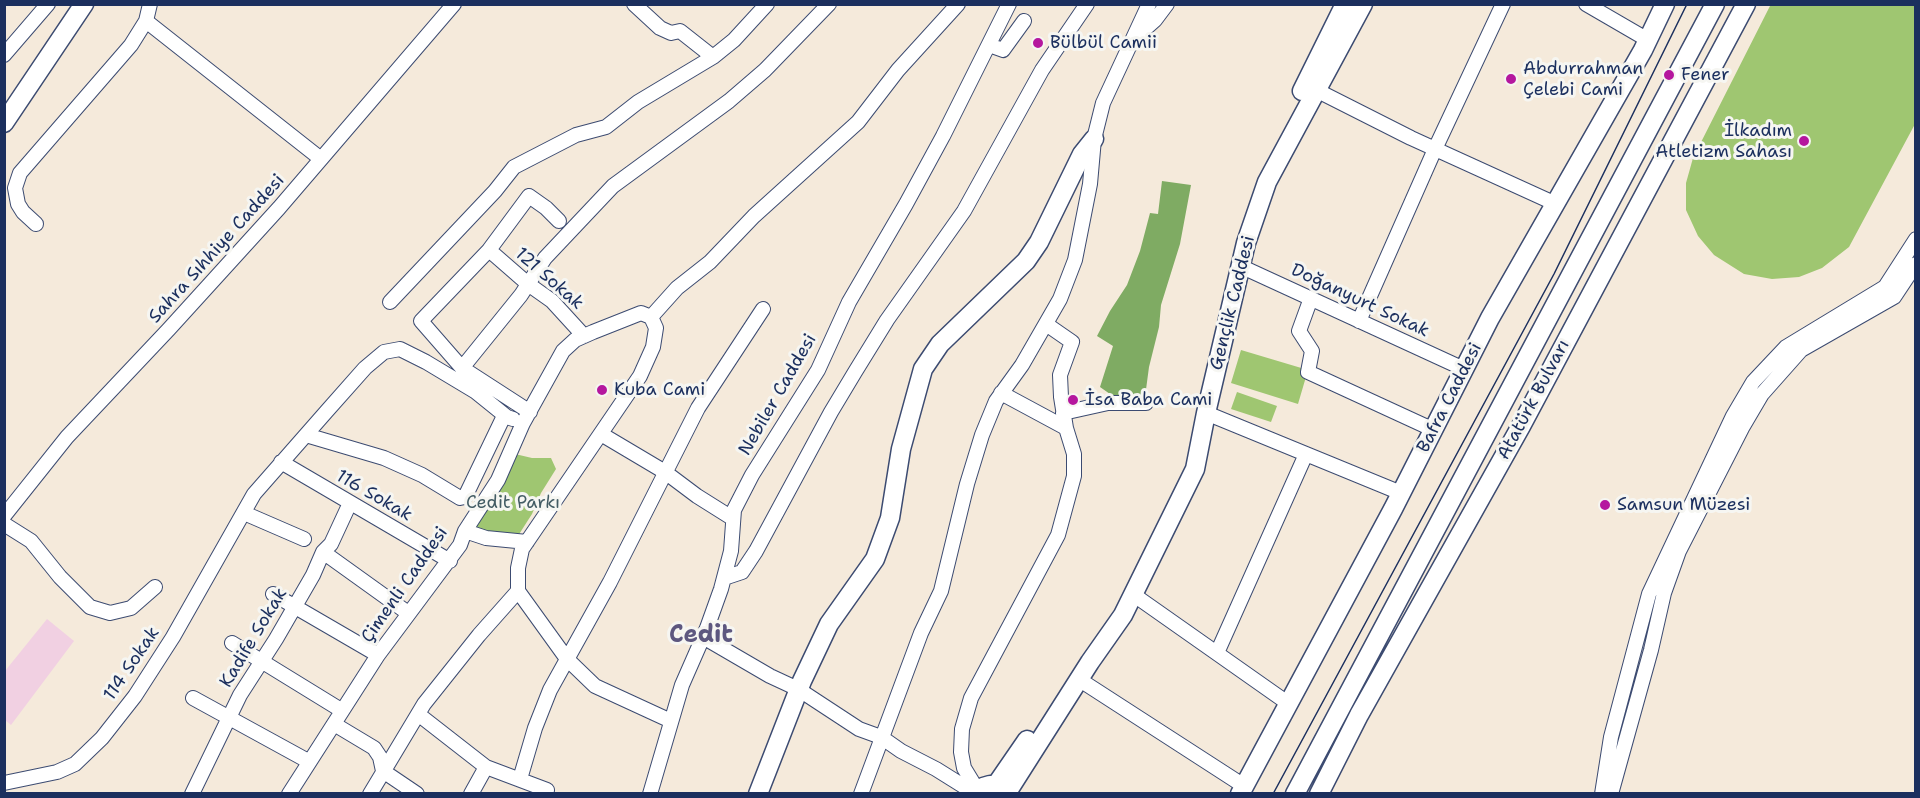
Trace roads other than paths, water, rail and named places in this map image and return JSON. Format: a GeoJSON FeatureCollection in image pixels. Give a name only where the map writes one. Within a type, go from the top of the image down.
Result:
{"type":"FeatureCollection","features":[{"type":"Feature","properties":{"kind":"main road"},"geometry":{"type":"LineString","coordinates":[[4,123],[84,4]]}},
{"type":"Feature","properties":{"kind":"main road","name":"Gençlik Caddesi"},"geometry":{"type":"LineString","coordinates":[[1005,790],[1072,675],[1126,592],[1186,465],[1232,264],[1254,189],[1345,4]]}},
{"type":"Feature","properties":{"kind":"main road","name":"Gençlik Caddesi"},"geometry":{"type":"LineString","coordinates":[[1005,790],[1123,615],[1195,469],[1240,266],[1267,182],[1363,4]]}},
{"type":"Feature","properties":{"kind":"main road","name":"Bafra Caddesi"},"geometry":{"type":"LineString","coordinates":[[1242,790],[1401,494],[1490,318],[1648,40],[1665,4]]}},
{"type":"Feature","properties":{"kind":"main road","name":"Atatürk Bulvarı"},"geometry":{"type":"LineString","coordinates":[[1295,794],[1715,4]]}},
{"type":"Feature","properties":{"kind":"main road","name":"Atatürk Bulvarı"},"geometry":{"type":"LineString","coordinates":[[1319,794],[1359,715],[1521,426],[1746,4]]}},
{"type":"Feature","properties":{"kind":"main road"},"geometry":{"type":"LineString","coordinates":[[758,794],[798,690],[829,624],[875,559],[879,549],[891,518],[901,449],[923,369],[940,344],[1026,261],[1039,242],[1082,154],[1094,139]]}},
{"type":"Feature","properties":{"kind":"main road"},"geometry":{"type":"LineString","coordinates":[[977,792],[990,784],[1005,790]]}},
{"type":"Feature","properties":{"kind":"street"},"geometry":{"type":"LineString","coordinates":[[4,55],[48,4]]}},
{"type":"Feature","properties":{"kind":"street"},"geometry":{"type":"LineString","coordinates":[[36,224],[22,212],[18,204],[15,188],[20,173],[131,45],[146,21],[150,4]]}},
{"type":"Feature","properties":{"kind":"street","name":"Sahra Sıhhiye Caddesi"},"geometry":{"type":"LineString","coordinates":[[4,516],[67,437],[169,329],[321,159],[454,4]]}},
{"type":"Feature","properties":{"kind":"street"},"geometry":{"type":"LineString","coordinates":[[634,4],[660,28],[670,33],[680,32],[713,57]]}},
{"type":"Feature","properties":{"kind":"street"},"geometry":{"type":"LineString","coordinates":[[390,302],[514,167],[576,135],[606,128],[638,102],[713,57],[734,40],[767,4]]}},
{"type":"Feature","properties":{"kind":"street"},"geometry":{"type":"LineString","coordinates":[[462,368],[480,349],[545,258],[613,186],[729,101],[781,55],[829,4]]}},
{"type":"Feature","properties":{"kind":"street"},"geometry":{"type":"LineString","coordinates":[[671,721],[596,686],[567,659],[518,591],[518,568],[522,549],[640,376],[653,347],[656,328],[651,317],[677,288],[715,258],[754,216],[858,122],[898,70],[958,4]]}},
{"type":"Feature","properties":{"kind":"street","name":"Nebiler Caddesi"},"geometry":{"type":"LineString","coordinates":[[650,794],[682,685],[703,637],[724,578],[731,551],[734,510],[752,475],[818,370],[849,302],[912,194],[1009,4]]}},
{"type":"Feature","properties":{"kind":"street"},"geometry":{"type":"LineString","coordinates":[[724,578],[742,572],[756,551],[855,372],[887,320],[964,211],[1042,70],[1087,4]]}},
{"type":"Feature","properties":{"kind":"street"},"geometry":{"type":"LineString","coordinates":[[861,794],[921,633],[941,591],[967,484],[982,435],[996,401],[1022,365],[1060,299],[1075,260],[1090,184],[1094,139],[1102,103],[1149,4]]}},
{"type":"Feature","properties":{"kind":"street"},"geometry":{"type":"LineString","coordinates":[[1133,40],[1155,20],[1167,4]]}},
{"type":"Feature","properties":{"kind":"street"},"geometry":{"type":"LineString","coordinates":[[1359,321],[1435,149],[1503,4]]}},
{"type":"Feature","properties":{"kind":"street"},"geometry":{"type":"LineString","coordinates":[[1586,4],[1648,40]]}},
{"type":"Feature","properties":{"kind":"street"},"geometry":{"type":"LineString","coordinates":[[146,21],[321,159]]}},
{"type":"Feature","properties":{"kind":"street"},"geometry":{"type":"LineString","coordinates":[[989,45],[1003,50],[1024,21]]}},
{"type":"Feature","properties":{"kind":"street"},"geometry":{"type":"LineString","coordinates":[[1316,90],[1435,149],[1556,204]]}},
{"type":"Feature","properties":{"kind":"street"},"geometry":{"type":"LineString","coordinates":[[527,417],[462,368],[421,321],[489,250],[529,196],[546,208],[559,222]]}},
{"type":"Feature","properties":{"kind":"street"},"geometry":{"type":"LineString","coordinates":[[1602,794],[1611,737],[1648,594],[1738,408],[1753,382],[1786,347],[1885,286],[1916,239]]}},
{"type":"Feature","properties":{"kind":"street","name":"121 Sokak"},"geometry":{"type":"LineString","coordinates":[[489,250],[528,284],[552,300],[584,336]]}},
{"type":"Feature","properties":{"kind":"street"},"geometry":{"type":"LineString","coordinates":[[1611,794],[1651,651],[1664,593],[1679,550],[1742,428],[1762,394],[1801,350],[1894,297],[1916,264]]}},
{"type":"Feature","properties":{"kind":"street","name":"Doğanyurt Sokak"},"geometry":{"type":"LineString","coordinates":[[1240,266],[1464,369]]}},
{"type":"Feature","properties":{"kind":"street"},"geometry":{"type":"LineString","coordinates":[[1311,298],[1299,331],[1312,351],[1308,372],[1434,430]]}},
{"type":"Feature","properties":{"kind":"street"},"geometry":{"type":"LineString","coordinates":[[520,779],[535,728],[550,690],[610,582],[698,408],[763,309]]}},
{"type":"Feature","properties":{"kind":"street","name":"Çimenli Caddesi"},"geometry":{"type":"LineString","coordinates":[[289,794],[378,655],[460,545],[465,531],[498,480],[527,417],[563,351],[575,340],[584,336],[641,314],[651,317]]}},
{"type":"Feature","properties":{"kind":"street"},"geometry":{"type":"LineString","coordinates":[[977,792],[964,768],[961,752],[962,729],[971,698],[1058,535],[1074,476],[1074,454],[1063,413],[1060,375],[1072,342],[1046,324]]}},
{"type":"Feature","properties":{"kind":"street","name":"114 Sokak"},"geometry":{"type":"LineString","coordinates":[[4,783],[57,772],[75,764],[102,738],[135,696],[173,637],[254,494],[365,368],[384,352],[400,349],[476,393],[507,417],[527,417]]}},
{"type":"Feature","properties":{"kind":"street"},"geometry":{"type":"LineString","coordinates":[[1001,393],[1066,428]]}},
{"type":"Feature","properties":{"kind":"street"},"geometry":{"type":"LineString","coordinates":[[1063,413],[1108,403],[1146,403]]}},
{"type":"Feature","properties":{"kind":"street"},"geometry":{"type":"LineString","coordinates":[[1206,413],[1401,494]]}},
{"type":"Feature","properties":{"kind":"street"},"geometry":{"type":"LineString","coordinates":[[306,435],[384,458],[422,475],[460,498],[465,497],[502,420],[507,417]]}},
{"type":"Feature","properties":{"kind":"street"},"geometry":{"type":"LineString","coordinates":[[601,434],[665,472],[732,518]]}},
{"type":"Feature","properties":{"kind":"street"},"geometry":{"type":"LineString","coordinates":[[1217,652],[1306,454]]}},
{"type":"Feature","properties":{"kind":"street","name":"116 Sokak"},"geometry":{"type":"LineString","coordinates":[[281,462],[450,561]]}},
{"type":"Feature","properties":{"kind":"street","name":"Kadife Sokak"},"geometry":{"type":"LineString","coordinates":[[192,794],[250,678],[263,661],[313,574],[323,552],[331,544],[350,503]]}},
{"type":"Feature","properties":{"kind":"street"},"geometry":{"type":"LineString","coordinates":[[244,513],[304,539]]}},
{"type":"Feature","properties":{"kind":"street"},"geometry":{"type":"LineString","coordinates":[[4,524],[31,542],[60,577],[90,607],[110,613],[131,608],[155,587]]}},
{"type":"Feature","properties":{"kind":"street"},"geometry":{"type":"LineString","coordinates":[[465,531],[486,538],[527,542]]}},
{"type":"Feature","properties":{"kind":"street"},"geometry":{"type":"LineString","coordinates":[[323,552],[408,613]]}},
{"type":"Feature","properties":{"kind":"street"},"geometry":{"type":"LineString","coordinates":[[370,794],[418,714],[479,635],[518,591]]}},
{"type":"Feature","properties":{"kind":"street"},"geometry":{"type":"LineString","coordinates":[[273,594],[378,655]]}},
{"type":"Feature","properties":{"kind":"street"},"geometry":{"type":"LineString","coordinates":[[1134,595],[1289,704]]}},
{"type":"Feature","properties":{"kind":"street"},"geometry":{"type":"LineString","coordinates":[[703,637],[798,690],[859,729],[881,737],[901,751],[977,792]]}},
{"type":"Feature","properties":{"kind":"street"},"geometry":{"type":"LineString","coordinates":[[232,643],[341,710]]}},
{"type":"Feature","properties":{"kind":"street"},"geometry":{"type":"LineString","coordinates":[[1080,680],[1242,790]]}},
{"type":"Feature","properties":{"kind":"street"},"geometry":{"type":"LineString","coordinates":[[193,698],[308,761]]}},
{"type":"Feature","properties":{"kind":"street"},"geometry":{"type":"LineString","coordinates":[[418,714],[486,767],[550,792]]}},
{"type":"Feature","properties":{"kind":"street"},"geometry":{"type":"LineString","coordinates":[[334,724],[374,748],[380,757],[383,771],[417,794]]}},
{"type":"Feature","properties":{"kind":"street"},"geometry":{"type":"LineString","coordinates":[[471,794],[486,767]]}},
{"type":"Feature","properties":{"kind":"tram line"},"geometry":{"type":"LineString","coordinates":[[1273,794],[1554,274],[1687,4]]}},
{"type":"Feature","properties":{"kind":"place","name":"Bülbül Camii"},"geometry":{"type":"Point","coordinates":[1038,43]}},
{"type":"Feature","properties":{"kind":"place","name":"Fener"},"geometry":{"type":"Point","coordinates":[1669,75]}},
{"type":"Feature","properties":{"kind":"place","name":"Abdurrahman Çelebi Cami"},"geometry":{"type":"Point","coordinates":[1511,79]}},
{"type":"Feature","properties":{"kind":"place","name":"İlkadım Atletizm Sahası"},"geometry":{"type":"Point","coordinates":[1804,141]}},
{"type":"Feature","properties":{"kind":"place","name":"Kuba Cami"},"geometry":{"type":"Point","coordinates":[602,390]}},
{"type":"Feature","properties":{"kind":"place","name":"İsa Baba Cami"},"geometry":{"type":"Point","coordinates":[1073,400]}},
{"type":"Feature","properties":{"kind":"place","name":"Samsun Müzesi"},"geometry":{"type":"Point","coordinates":[1605,505]}},
{"type":"Feature","properties":{"kind":"district","name":"Cedit"},"geometry":{"type":"Point","coordinates":[701,636]}},
{"type":"Feature","properties":{"kind":"park label","name":"Cedit Parkı"},"geometry":{"type":"Point","coordinates":[513,503]}}]}
